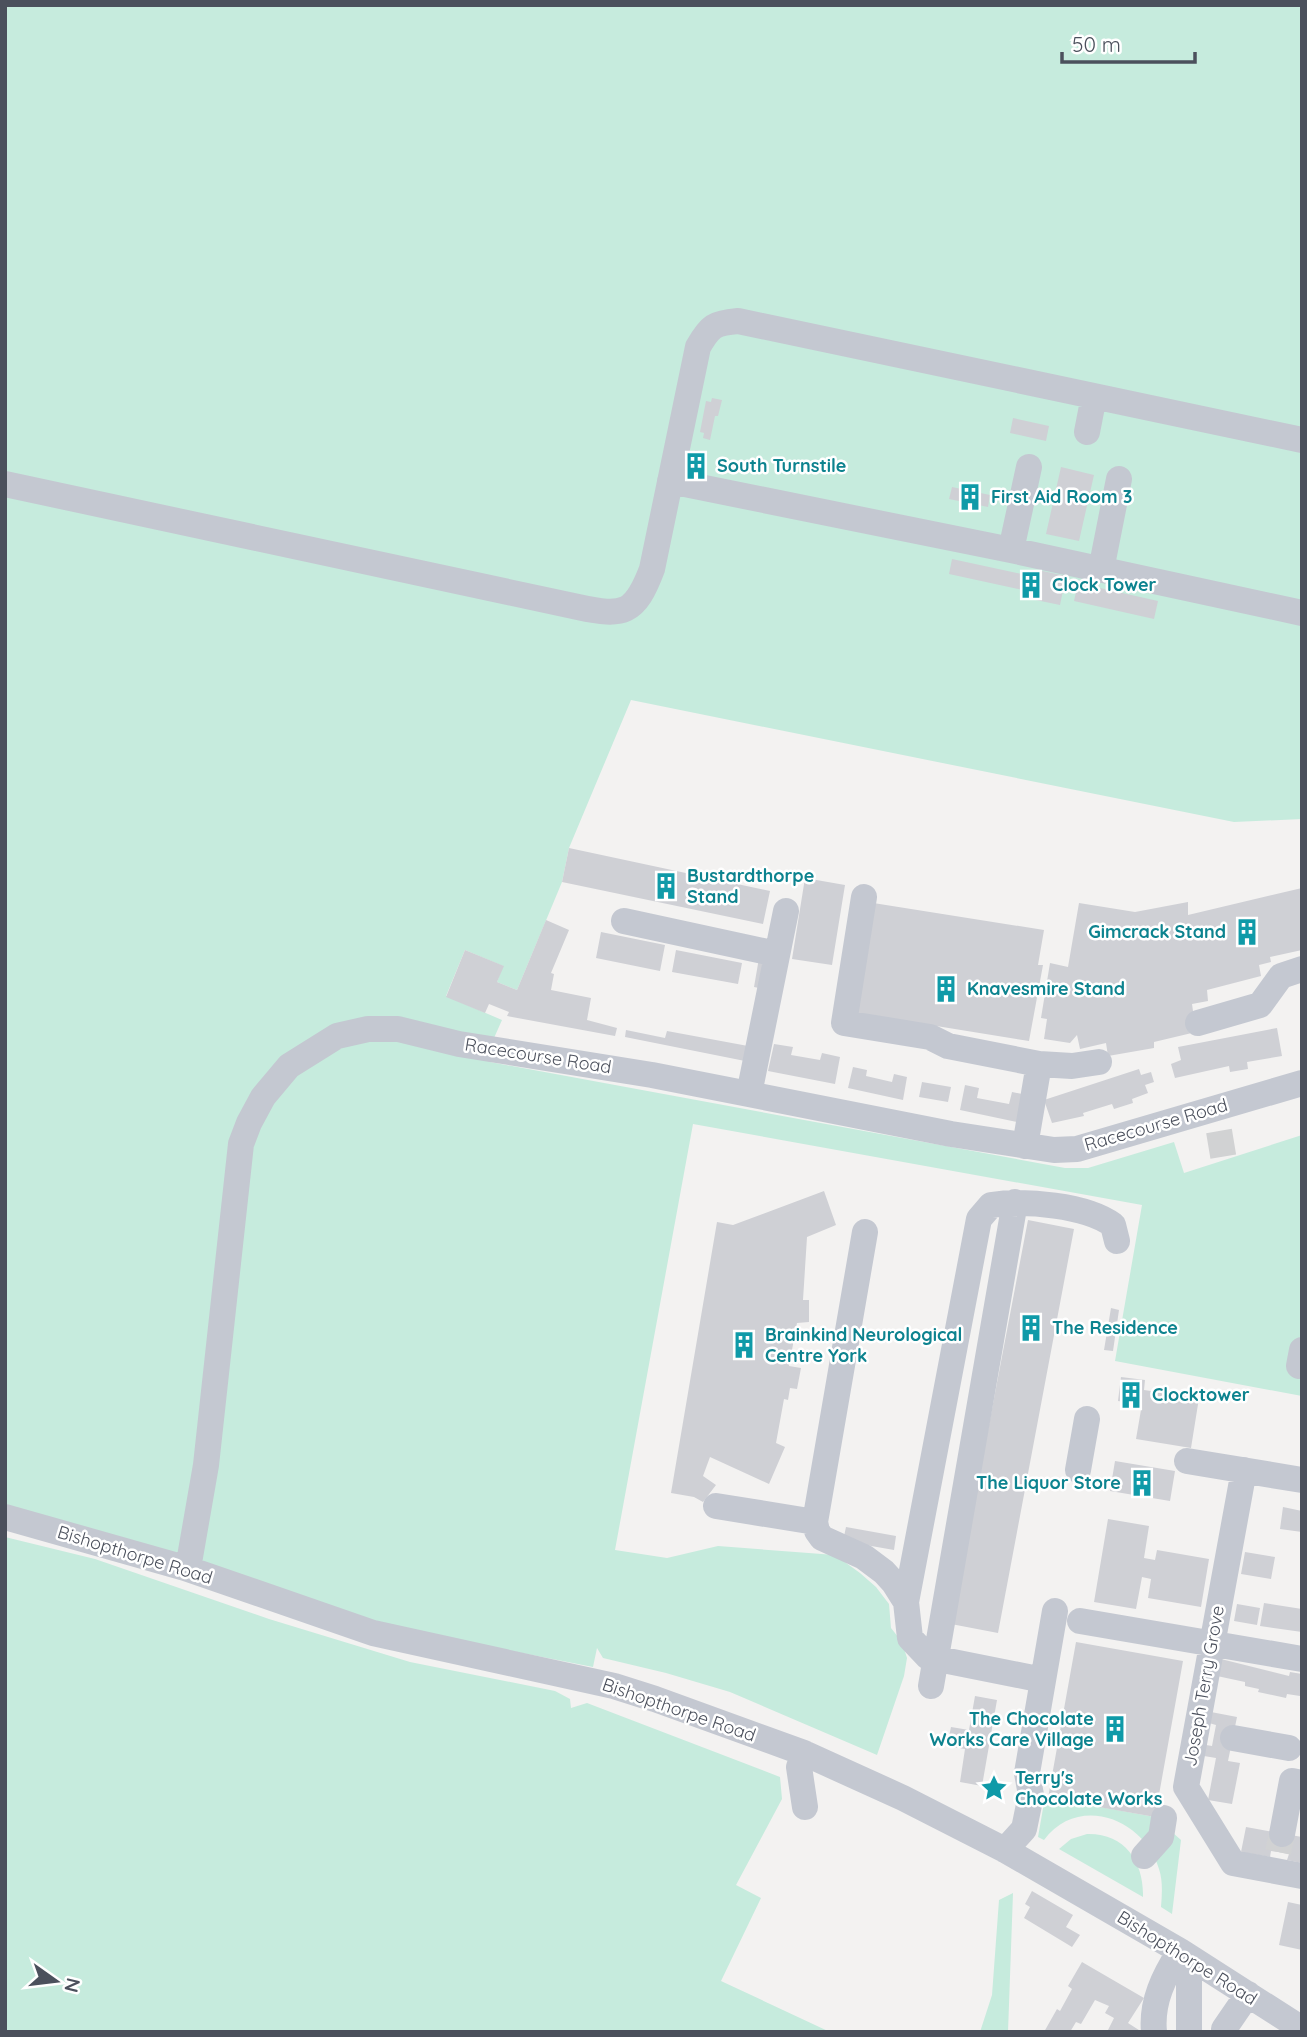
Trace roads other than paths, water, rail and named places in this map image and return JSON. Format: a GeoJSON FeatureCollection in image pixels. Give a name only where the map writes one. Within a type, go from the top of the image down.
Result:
{"type":"FeatureCollection","features":[{"type":"Feature","properties":{"kind":"street"},"geometry":{"type":"LineString","coordinates":[[5,484],[578,607],[617,613],[632,606],[644,589],[652,569],[698,347],[706,331],[718,323],[738,321],[1302,440]]}},
{"type":"Feature","properties":{"kind":"street"},"geometry":{"type":"LineString","coordinates":[[1087,432],[1094,396]]}},
{"type":"Feature","properties":{"kind":"street"},"geometry":{"type":"LineString","coordinates":[[1011,550],[1029,467]]}},
{"type":"Feature","properties":{"kind":"street"},"geometry":{"type":"LineString","coordinates":[[1101,570],[1119,479]]}},
{"type":"Feature","properties":{"kind":"street"},"geometry":{"type":"LineString","coordinates":[[670,481],[1011,550],[1302,613]]}},
{"type":"Feature","properties":{"kind":"street"},"geometry":{"type":"LineString","coordinates":[[864,897],[844,1023],[929,1037],[948,1046],[1040,1064],[1072,1066],[1099,1062]]}},
{"type":"Feature","properties":{"kind":"street"},"geometry":{"type":"LineString","coordinates":[[749,1094],[786,911]]}},
{"type":"Feature","properties":{"kind":"street"},"geometry":{"type":"LineString","coordinates":[[624,921],[777,954]]}},
{"type":"Feature","properties":{"kind":"street"},"geometry":{"type":"LineString","coordinates":[[1198,1023],[1260,1005],[1281,976],[1302,970]]}},
{"type":"Feature","properties":{"kind":"street","name":"Racecourse Road"},"geometry":{"type":"LineString","coordinates":[[185,1568],[190,1557],[206,1465],[241,1144],[263,1097],[289,1066],[337,1036],[368,1029],[398,1030],[459,1044],[652,1075],[1055,1150],[1077,1149],[1215,1120],[1302,1083]]}},
{"type":"Feature","properties":{"kind":"street"},"geometry":{"type":"LineString","coordinates":[[1025,1146],[1040,1064]]}},
{"type":"Feature","properties":{"kind":"street"},"geometry":{"type":"LineString","coordinates":[[1043,1680],[928,1657],[910,1639],[906,1602],[979,1219],[992,1205],[1015,1202],[1102,1217],[1113,1225],[1117,1241]]}},
{"type":"Feature","properties":{"kind":"street"},"geometry":{"type":"LineString","coordinates":[[931,1686],[1015,1202]]}},
{"type":"Feature","properties":{"kind":"street"},"geometry":{"type":"LineString","coordinates":[[865,1232],[815,1522],[822,1538],[864,1558],[884,1572],[906,1602]]}},
{"type":"Feature","properties":{"kind":"street"},"geometry":{"type":"LineString","coordinates":[[1078,1470],[1087,1419]]}},
{"type":"Feature","properties":{"kind":"street"},"geometry":{"type":"LineString","coordinates":[[1187,1461],[1302,1480]]}},
{"type":"Feature","properties":{"kind":"street","name":"Joseph Terry Grove"},"geometry":{"type":"LineString","coordinates":[[1244,1470],[1212,1644],[1214,1735],[1186,1787],[1233,1863],[1278,1852],[1302,1876]]}},
{"type":"Feature","properties":{"kind":"street"},"geometry":{"type":"LineString","coordinates":[[716,1506],[815,1522]]}},
{"type":"Feature","properties":{"kind":"street","name":"Bishopthorpe Road"},"geometry":{"type":"LineString","coordinates":[[5,1517],[185,1568],[373,1633],[614,1686],[804,1753],[903,1798],[1005,1850],[1185,1954],[1302,2029]]}},
{"type":"Feature","properties":{"kind":"street"},"geometry":{"type":"LineString","coordinates":[[1005,1850],[1015,1792],[1027,1773],[1055,1611]]}},
{"type":"Feature","properties":{"kind":"street"},"geometry":{"type":"LineString","coordinates":[[1080,1621],[1302,1659]]}},
{"type":"Feature","properties":{"kind":"street"},"geometry":{"type":"LineString","coordinates":[[1214,1735],[1289,1748]]}},
{"type":"Feature","properties":{"kind":"street"},"geometry":{"type":"LineString","coordinates":[[804,1753],[799,1767],[805,1807]]}},
{"type":"Feature","properties":{"kind":"street"},"geometry":{"type":"LineString","coordinates":[[1278,1852],[1292,1781],[1302,1783]]}},
{"type":"Feature","properties":{"kind":"street"},"geometry":{"type":"LineString","coordinates":[[1144,1856],[1161,1837],[1164,1818]]}},
{"type":"Feature","properties":{"kind":"street"},"geometry":{"type":"LineString","coordinates":[[1154,2032],[1153,2019],[1157,1998],[1167,1971],[1185,1954]]}},
{"type":"Feature","properties":{"kind":"street"},"geometry":{"type":"LineString","coordinates":[[1185,1954],[1189,2032]]}},
{"type":"Feature","properties":{"kind":"street"},"geometry":{"type":"LineString","coordinates":[[1224,2029],[1248,1994]]}},
{"type":"Feature","properties":{"kind":"tunnel"},"geometry":{"type":"LineString","coordinates":[[1219,1131],[1225,1167]]}},
{"type":"Feature","properties":{"kind":"tunnel"},"geometry":{"type":"LineString","coordinates":[[1278,1852],[1282,1834]]}},
{"type":"Feature","properties":{"kind":"place","name":"South Turnstile"},"geometry":{"type":"Point","coordinates":[696,466]}},
{"type":"Feature","properties":{"kind":"place","name":"First Aid Room 3"},"geometry":{"type":"Point","coordinates":[970,497]}},
{"type":"Feature","properties":{"kind":"place","name":"Clock Tower"},"geometry":{"type":"Point","coordinates":[1031,585]}},
{"type":"Feature","properties":{"kind":"place","name":"Bustardthorpe Stand"},"geometry":{"type":"Point","coordinates":[666,886]}},
{"type":"Feature","properties":{"kind":"place","name":"Gimcrack Stand"},"geometry":{"type":"Point","coordinates":[1247,932]}},
{"type":"Feature","properties":{"kind":"place","name":"Knavesmire Stand"},"geometry":{"type":"Point","coordinates":[946,989]}},
{"type":"Feature","properties":{"kind":"place","name":"The Residence"},"geometry":{"type":"Point","coordinates":[1031,1328]}},
{"type":"Feature","properties":{"kind":"place","name":"Brainkind Neurological Centre York"},"geometry":{"type":"Point","coordinates":[744,1345]}},
{"type":"Feature","properties":{"kind":"place","name":"Clocktower"},"geometry":{"type":"Point","coordinates":[1131,1395]}},
{"type":"Feature","properties":{"kind":"place","name":"The Liquor Store"},"geometry":{"type":"Point","coordinates":[1142,1483]}},
{"type":"Feature","properties":{"kind":"place","name":"The Chocolate Works Care Village"},"geometry":{"type":"Point","coordinates":[1115,1729]}},
{"type":"Feature","properties":{"kind":"place","name":"Terry's Chocolate Works"},"geometry":{"type":"Point","coordinates":[994,1788]}}]}
